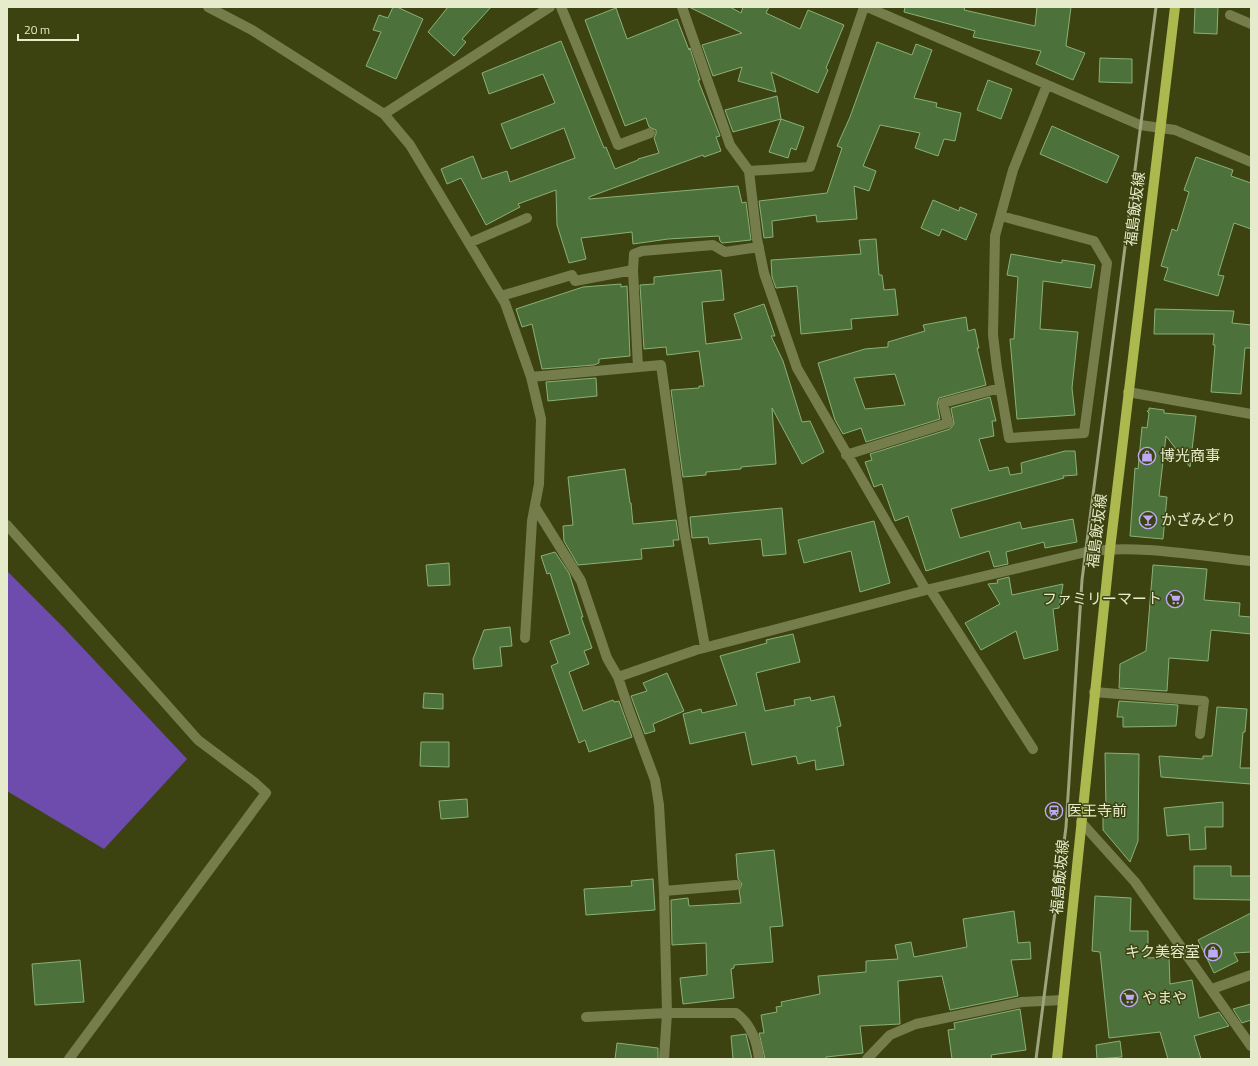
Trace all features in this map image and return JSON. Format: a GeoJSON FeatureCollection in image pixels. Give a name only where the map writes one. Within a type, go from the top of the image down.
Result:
{"type":"FeatureCollection","features":[{"type":"Feature","properties":{"kind":"main road","name":"福島飯坂線"},"geometry":{"type":"LineString","coordinates":[[1057,1059],[1064,1000],[1080,822],[1110,549],[1175,7]]}},
{"type":"Feature","properties":{"kind":"street"},"geometry":{"type":"LineString","coordinates":[[208,7],[252,30],[384,114],[410,145],[505,303],[531,378],[541,419],[539,484],[534,507],[525,638]]}},
{"type":"Feature","properties":{"kind":"street"},"geometry":{"type":"LineString","coordinates":[[384,114],[550,7]]}},
{"type":"Feature","properties":{"kind":"street"},"geometry":{"type":"LineString","coordinates":[[561,7],[618,145],[650,133]]}},
{"type":"Feature","properties":{"kind":"street"},"geometry":{"type":"LineString","coordinates":[[682,7],[730,144],[749,171],[764,273],[797,368],[846,455],[928,589],[1033,749]]}},
{"type":"Feature","properties":{"kind":"street"},"geometry":{"type":"LineString","coordinates":[[749,171],[810,167],[867,7],[1140,125],[1175,130],[1251,162]]}},
{"type":"Feature","properties":{"kind":"street"},"geometry":{"type":"LineString","coordinates":[[1230,15],[1251,24]]}},
{"type":"Feature","properties":{"kind":"street"},"geometry":{"type":"LineString","coordinates":[[1001,216],[1094,241],[1107,263],[1084,432],[1009,438],[1000,388],[993,335],[995,236],[1013,170],[1047,85]]}},
{"type":"Feature","properties":{"kind":"street"},"geometry":{"type":"LineString","coordinates":[[469,243],[527,218]]}},
{"type":"Feature","properties":{"kind":"street"},"geometry":{"type":"LineString","coordinates":[[638,367],[633,270],[634,254],[642,251],[713,245],[725,252],[759,247]]}},
{"type":"Feature","properties":{"kind":"street"},"geometry":{"type":"LineString","coordinates":[[500,296],[572,275],[575,281],[633,270]]}},
{"type":"Feature","properties":{"kind":"street"},"geometry":{"type":"LineString","coordinates":[[531,378],[661,365],[684,530],[705,647]]}},
{"type":"Feature","properties":{"kind":"street"},"geometry":{"type":"LineString","coordinates":[[846,455],[948,423],[943,403],[1000,388]]}},
{"type":"Feature","properties":{"kind":"street"},"geometry":{"type":"LineString","coordinates":[[1128,392],[1251,414]]}},
{"type":"Feature","properties":{"kind":"street"},"geometry":{"type":"LineString","coordinates":[[534,507],[581,581],[607,658],[618,676],[655,780],[660,805],[664,891],[667,1012],[664,1059]]}},
{"type":"Feature","properties":{"kind":"street"},"geometry":{"type":"LineString","coordinates":[[7,525],[198,740],[254,782],[266,793],[69,1059]]}},
{"type":"Feature","properties":{"kind":"street"},"geometry":{"type":"LineString","coordinates":[[618,676],[705,647],[928,589],[1086,552],[1110,549],[1138,550],[1251,561]]}},
{"type":"Feature","properties":{"kind":"street"},"geometry":{"type":"LineString","coordinates":[[1094,692],[1204,701],[1200,734]]}},
{"type":"Feature","properties":{"kind":"street"},"geometry":{"type":"LineString","coordinates":[[1080,822],[1135,882],[1251,1046]]}},
{"type":"Feature","properties":{"kind":"street"},"geometry":{"type":"LineString","coordinates":[[664,891],[736,885]]}},
{"type":"Feature","properties":{"kind":"street"},"geometry":{"type":"LineString","coordinates":[[1212,989],[1251,975]]}},
{"type":"Feature","properties":{"kind":"street"},"geometry":{"type":"LineString","coordinates":[[868,1059],[890,1035],[916,1024],[1022,1002],[1064,1000]]}},
{"type":"Feature","properties":{"kind":"street"},"geometry":{"type":"LineString","coordinates":[[586,1017],[667,1012],[736,1013],[743,1018],[757,1042],[759,1059]]}},
{"type":"Feature","properties":{"kind":"shaded area"},"geometry":{"type":"Polygon","coordinates":[[[7,571],[64,628],[187,759],[104,849],[7,791],[7,571]]]}},
{"type":"Feature","properties":{"kind":"building"},"geometry":{"type":"Polygon","coordinates":[[[393,7],[397,7],[423,19],[396,79],[366,66],[381,32],[373,30],[379,15],[388,18],[393,7]]]}},
{"type":"Feature","properties":{"kind":"building"},"geometry":{"type":"Polygon","coordinates":[[[448,7],[491,7],[462,39],[466,42],[454,56],[428,32],[448,7]]]}},
{"type":"Feature","properties":{"kind":"building"},"geometry":{"type":"Polygon","coordinates":[[[689,7],[730,7],[741,13],[743,7],[769,7],[766,13],[800,29],[808,10],[844,25],[826,68],[828,70],[818,93],[771,72],[776,92],[738,81],[742,67],[713,76],[702,45],[742,33],[689,7]]]}},
{"type":"Feature","properties":{"kind":"building"},"geometry":{"type":"Polygon","coordinates":[[[905,7],[965,7],[964,10],[1035,26],[1037,7],[1071,7],[1066,46],[1085,53],[1073,80],[1036,64],[1041,51],[973,37],[975,31],[904,12],[905,7]]]}},
{"type":"Feature","properties":{"kind":"building"},"geometry":{"type":"Polygon","coordinates":[[[1195,7],[1218,7],[1217,34],[1194,33],[1195,7]]]}},
{"type":"Feature","properties":{"kind":"building"},"geometry":{"type":"Polygon","coordinates":[[[616,8],[627,39],[677,19],[689,50],[690,48],[700,80],[698,80],[720,136],[716,137],[721,151],[704,157],[703,155],[589,197],[589,199],[738,186],[742,203],[746,202],[751,240],[722,243],[719,236],[668,239],[633,244],[632,232],[581,238],[586,259],[569,263],[557,225],[556,190],[518,204],[520,207],[486,225],[461,178],[447,184],[441,169],[473,156],[482,179],[507,171],[510,182],[575,158],[564,128],[511,149],[501,124],[555,103],[543,74],[489,94],[482,73],[561,41],[604,148],[606,147],[615,169],[638,159],[659,153],[654,138],[656,130],[649,127],[646,118],[625,126],[585,20],[616,8]]]}},
{"type":"Feature","properties":{"kind":"building"},"geometry":{"type":"Polygon","coordinates":[[[877,42],[912,55],[916,44],[932,50],[914,98],[937,103],[936,107],[961,113],[955,141],[944,139],[938,156],[915,148],[920,133],[880,125],[863,166],[876,171],[869,191],[854,186],[857,219],[817,222],[816,215],[772,221],[773,237],[764,238],[759,201],[827,193],[842,148],[837,146],[850,117],[877,42]]]}},
{"type":"Feature","properties":{"kind":"building"},"geometry":{"type":"Polygon","coordinates":[[[1100,58],[1132,59],[1132,83],[1099,82],[1100,58]]]}},
{"type":"Feature","properties":{"kind":"building"},"geometry":{"type":"Polygon","coordinates":[[[988,80],[1012,89],[1001,119],[977,110],[988,80]]]}},
{"type":"Feature","properties":{"kind":"building"},"geometry":{"type":"Polygon","coordinates":[[[777,96],[781,119],[733,132],[725,110],[777,96]]]}},
{"type":"Feature","properties":{"kind":"building"},"geometry":{"type":"Polygon","coordinates":[[[781,119],[804,127],[796,150],[791,148],[788,158],[769,152],[781,119]]]}},
{"type":"Feature","properties":{"kind":"building"},"geometry":{"type":"Polygon","coordinates":[[[1052,126],[1119,156],[1107,183],[1040,154],[1052,126]]]}},
{"type":"Feature","properties":{"kind":"building"},"geometry":{"type":"Polygon","coordinates":[[[1196,157],[1233,170],[1231,176],[1251,183],[1251,229],[1234,223],[1218,275],[1224,276],[1218,296],[1164,280],[1168,268],[1161,266],[1172,229],[1177,231],[1189,192],[1184,190],[1196,157]]]}},
{"type":"Feature","properties":{"kind":"building"},"geometry":{"type":"Polygon","coordinates":[[[933,200],[959,211],[960,207],[977,214],[966,240],[942,229],[939,236],[921,228],[933,200]]]}},
{"type":"Feature","properties":{"kind":"building"},"geometry":{"type":"Polygon","coordinates":[[[876,239],[879,275],[882,275],[884,290],[895,289],[898,315],[851,319],[852,329],[801,334],[797,286],[776,288],[772,277],[771,260],[861,254],[859,240],[876,239]]]}},
{"type":"Feature","properties":{"kind":"building"},"geometry":{"type":"Polygon","coordinates":[[[1011,254],[1062,263],[1062,260],[1095,265],[1091,288],[1043,281],[1040,329],[1078,332],[1072,388],[1075,415],[1017,419],[1010,339],[1014,339],[1018,277],[1007,275],[1011,254]]]}},
{"type":"Feature","properties":{"kind":"building"},"geometry":{"type":"Polygon","coordinates":[[[721,270],[724,300],[702,302],[706,344],[742,339],[734,314],[764,304],[775,336],[771,336],[783,361],[802,422],[810,421],[824,452],[802,464],[772,408],[776,464],[741,467],[741,469],[706,472],[706,475],[683,477],[671,390],[699,388],[699,386],[704,386],[699,351],[667,355],[666,347],[644,349],[640,285],[654,284],[654,277],[721,270]]]}},
{"type":"Feature","properties":{"kind":"building"},"geometry":{"type":"Polygon","coordinates":[[[621,284],[621,287],[627,286],[630,356],[599,359],[599,363],[594,365],[542,369],[532,324],[522,327],[516,309],[583,287],[621,284]]]}},
{"type":"Feature","properties":{"kind":"building"},"geometry":{"type":"Polygon","coordinates":[[[1155,309],[1234,311],[1232,323],[1251,325],[1251,348],[1245,348],[1241,394],[1211,392],[1215,345],[1213,345],[1214,334],[1154,334],[1155,309]]]}},
{"type":"Feature","properties":{"kind":"building"},"geometry":{"type":"Polygon","coordinates":[[[966,317],[968,331],[975,329],[979,348],[977,348],[986,385],[939,398],[937,404],[940,419],[866,442],[861,428],[843,434],[835,420],[818,363],[865,349],[888,347],[888,342],[925,331],[923,325],[966,317]],[[895,374],[854,378],[865,409],[905,405],[895,374]]]}},
{"type":"Feature","properties":{"kind":"building"},"geometry":{"type":"Polygon","coordinates":[[[596,378],[597,396],[548,401],[546,382],[596,378]]]}},
{"type":"Feature","properties":{"kind":"building"},"geometry":{"type":"Polygon","coordinates":[[[990,397],[996,421],[992,421],[994,436],[979,439],[989,471],[1008,467],[1010,475],[1022,473],[1021,463],[1065,451],[1075,451],[1077,475],[1063,476],[1064,478],[951,509],[960,538],[1020,522],[1022,529],[1073,519],[1077,542],[1045,548],[1044,542],[1006,552],[1008,564],[994,567],[989,551],[926,571],[908,516],[895,521],[882,484],[874,487],[865,462],[872,460],[870,454],[950,429],[954,424],[951,408],[990,397]]]}},
{"type":"Feature","properties":{"kind":"building"},"geometry":{"type":"Polygon","coordinates":[[[1149,408],[1164,410],[1164,413],[1196,416],[1190,467],[1166,436],[1159,496],[1167,497],[1163,539],[1130,536],[1135,468],[1138,469],[1142,427],[1147,428],[1149,413],[1147,411],[1149,411],[1149,408]]]}},
{"type":"Feature","properties":{"kind":"building"},"geometry":{"type":"Polygon","coordinates":[[[625,469],[633,524],[676,520],[679,540],[673,540],[674,546],[641,549],[642,559],[578,565],[564,541],[563,526],[573,525],[568,477],[625,469]]]}},
{"type":"Feature","properties":{"kind":"building"},"geometry":{"type":"Polygon","coordinates":[[[782,508],[786,554],[763,556],[761,539],[709,544],[708,537],[692,538],[690,517],[782,508]]]}},
{"type":"Feature","properties":{"kind":"building"},"geometry":{"type":"Polygon","coordinates":[[[874,521],[890,583],[860,592],[851,551],[804,563],[798,540],[874,521]]]}},
{"type":"Feature","properties":{"kind":"building"},"geometry":{"type":"Polygon","coordinates":[[[555,552],[569,573],[583,617],[581,617],[592,648],[584,651],[589,664],[569,672],[583,711],[613,700],[614,702],[619,701],[632,737],[589,752],[585,740],[579,743],[551,666],[558,663],[550,641],[570,634],[550,573],[547,574],[541,556],[555,552]]]}},
{"type":"Feature","properties":{"kind":"building"},"geometry":{"type":"Polygon","coordinates":[[[449,563],[450,585],[428,586],[426,565],[449,563]]]}},
{"type":"Feature","properties":{"kind":"building"},"geometry":{"type":"Polygon","coordinates":[[[1153,565],[1207,569],[1204,600],[1240,603],[1239,616],[1251,617],[1251,634],[1211,630],[1208,661],[1169,658],[1167,691],[1119,688],[1120,664],[1146,651],[1153,565]]]}},
{"type":"Feature","properties":{"kind":"building"},"geometry":{"type":"Polygon","coordinates":[[[1009,577],[1012,595],[1063,584],[1059,608],[1053,609],[1058,650],[1024,659],[1016,631],[981,650],[965,623],[1000,604],[988,584],[998,583],[997,580],[1009,577]]]}},
{"type":"Feature","properties":{"kind":"building"},"geometry":{"type":"Polygon","coordinates":[[[510,627],[512,646],[500,647],[502,666],[474,669],[473,659],[484,630],[510,627]]]}},
{"type":"Feature","properties":{"kind":"building"},"geometry":{"type":"Polygon","coordinates":[[[793,634],[800,662],[756,673],[765,711],[795,705],[794,700],[810,697],[811,701],[834,696],[841,726],[837,727],[844,765],[816,770],[815,760],[798,764],[796,756],[752,765],[745,732],[690,744],[683,714],[701,709],[702,713],[737,705],[720,656],[767,643],[766,640],[793,634]]]}},
{"type":"Feature","properties":{"kind":"building"},"geometry":{"type":"Polygon","coordinates":[[[667,673],[684,711],[653,724],[655,731],[645,734],[631,696],[647,691],[643,683],[667,673]]]}},
{"type":"Feature","properties":{"kind":"building"},"geometry":{"type":"Polygon","coordinates":[[[424,693],[443,694],[443,709],[423,708],[424,693]]]}},
{"type":"Feature","properties":{"kind":"building"},"geometry":{"type":"Polygon","coordinates":[[[1119,701],[1178,705],[1176,726],[1123,727],[1123,717],[1117,717],[1119,701]]]}},
{"type":"Feature","properties":{"kind":"building"},"geometry":{"type":"Polygon","coordinates":[[[1217,707],[1247,709],[1245,732],[1243,732],[1240,768],[1251,768],[1251,784],[1161,777],[1159,756],[1203,759],[1203,756],[1212,756],[1217,707]]]}},
{"type":"Feature","properties":{"kind":"building"},"geometry":{"type":"Polygon","coordinates":[[[421,742],[449,742],[449,767],[420,766],[421,742]]]}},
{"type":"Feature","properties":{"kind":"building"},"geometry":{"type":"Polygon","coordinates":[[[1105,753],[1139,754],[1138,841],[1130,862],[1103,830],[1103,808],[1106,808],[1105,753]]]}},
{"type":"Feature","properties":{"kind":"building"},"geometry":{"type":"Polygon","coordinates":[[[467,799],[468,817],[441,819],[439,801],[467,799]]]}},
{"type":"Feature","properties":{"kind":"building"},"geometry":{"type":"Polygon","coordinates":[[[1223,802],[1223,827],[1205,827],[1206,849],[1190,850],[1189,834],[1167,836],[1164,808],[1223,802]]]}},
{"type":"Feature","properties":{"kind":"building"},"geometry":{"type":"Polygon","coordinates":[[[774,850],[783,926],[770,927],[773,962],[734,965],[734,968],[731,969],[734,998],[683,1004],[680,978],[707,975],[706,943],[672,945],[671,900],[688,898],[689,906],[741,903],[739,890],[742,884],[738,879],[736,854],[774,850]]]}},
{"type":"Feature","properties":{"kind":"building"},"geometry":{"type":"Polygon","coordinates":[[[1194,866],[1231,866],[1231,876],[1251,876],[1251,900],[1194,899],[1194,866]]]}},
{"type":"Feature","properties":{"kind":"building"},"geometry":{"type":"Polygon","coordinates":[[[653,879],[655,910],[586,915],[584,889],[632,886],[631,881],[653,879]]]}},
{"type":"Feature","properties":{"kind":"building"},"geometry":{"type":"Polygon","coordinates":[[[1095,896],[1131,898],[1130,931],[1148,931],[1148,958],[1169,957],[1170,984],[1192,980],[1199,1018],[1219,1012],[1229,1026],[1194,1036],[1201,1059],[1168,1059],[1160,1032],[1109,1038],[1100,952],[1092,951],[1095,896]]]}},
{"type":"Feature","properties":{"kind":"building"},"geometry":{"type":"Polygon","coordinates":[[[1014,911],[1018,943],[1030,942],[1031,959],[1011,960],[1018,996],[950,1010],[942,976],[898,981],[900,1024],[860,1026],[863,1053],[826,1057],[826,1059],[765,1059],[759,1033],[764,1033],[761,1015],[777,1012],[776,1007],[782,1006],[781,1002],[820,994],[818,976],[866,972],[866,961],[898,959],[895,945],[911,942],[914,957],[967,947],[963,919],[1014,911]]]}},
{"type":"Feature","properties":{"kind":"building"},"geometry":{"type":"Polygon","coordinates":[[[1251,913],[1251,952],[1234,953],[1238,961],[1214,973],[1198,940],[1251,913]]]}},
{"type":"Feature","properties":{"kind":"building"},"geometry":{"type":"Polygon","coordinates":[[[80,960],[84,1002],[35,1005],[32,964],[80,960]]]}},
{"type":"Feature","properties":{"kind":"building"},"geometry":{"type":"Polygon","coordinates":[[[1251,1004],[1251,1020],[1242,1023],[1233,1009],[1251,1004]]]}},
{"type":"Feature","properties":{"kind":"building"},"geometry":{"type":"Polygon","coordinates":[[[1020,1009],[1026,1050],[991,1055],[992,1059],[952,1059],[948,1030],[955,1029],[954,1023],[1020,1009]]]}},
{"type":"Feature","properties":{"kind":"building"},"geometry":{"type":"Polygon","coordinates":[[[746,1034],[752,1059],[733,1059],[731,1036],[746,1034]]]}},
{"type":"Feature","properties":{"kind":"building"},"geometry":{"type":"Polygon","coordinates":[[[1120,1041],[1122,1057],[1097,1059],[1096,1045],[1120,1041]]]}},
{"type":"Feature","properties":{"kind":"building"},"geometry":{"type":"Polygon","coordinates":[[[617,1043],[658,1048],[658,1059],[615,1059],[617,1043]]]}},
{"type":"Feature","properties":{"kind":"railway"},"geometry":{"type":"LineString","coordinates":[[1036,1059],[1066,827],[1082,580],[1156,7]]}},
{"type":"Feature","properties":{"kind":"place","name":"博光商事"},"geometry":{"type":"Point","coordinates":[1147,456]}},
{"type":"Feature","properties":{"kind":"place","name":"かざみどり"},"geometry":{"type":"Point","coordinates":[1148,520]}},
{"type":"Feature","properties":{"kind":"place","name":"ファミリーマート"},"geometry":{"type":"Point","coordinates":[1175,599]}},
{"type":"Feature","properties":{"kind":"place","name":"医王寺前"},"geometry":{"type":"Point","coordinates":[1054,811]}},
{"type":"Feature","properties":{"kind":"place","name":"キク美容室"},"geometry":{"type":"Point","coordinates":[1213,952]}},
{"type":"Feature","properties":{"kind":"place","name":"やまや"},"geometry":{"type":"Point","coordinates":[1129,998]}}]}
